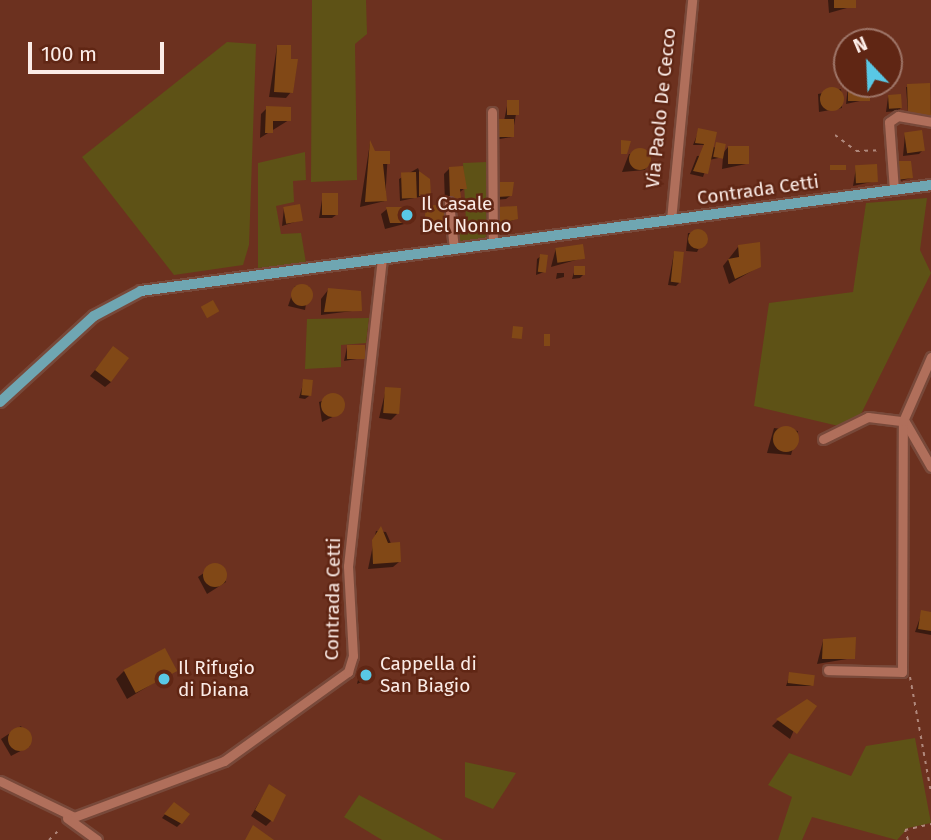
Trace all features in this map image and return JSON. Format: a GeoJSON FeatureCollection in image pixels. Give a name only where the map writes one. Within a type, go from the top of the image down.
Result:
{"type":"FeatureCollection","features":[{"type":"Feature","properties":{"kind":"main road","name":"Contrada Cetti"},"geometry":{"type":"LineString","coordinates":[[0,402],[94,316],[129,295],[382,258],[931,185]]}},
{"type":"Feature","properties":{"kind":"street","name":"Via Paolo De Cecco"},"geometry":{"type":"LineString","coordinates":[[671,220],[692,0]]}},
{"type":"Feature","properties":{"kind":"street"},"geometry":{"type":"LineString","coordinates":[[492,112],[493,244]]}},
{"type":"Feature","properties":{"kind":"street"},"geometry":{"type":"LineString","coordinates":[[894,190],[891,118],[931,122]]}},
{"type":"Feature","properties":{"kind":"street"},"geometry":{"type":"LineString","coordinates":[[449,202],[454,249]]}},
{"type":"Feature","properties":{"kind":"street","name":"Contrada Cetti"},"geometry":{"type":"LineString","coordinates":[[67,818],[216,765],[352,665],[348,566],[382,258]]}},
{"type":"Feature","properties":{"kind":"street"},"geometry":{"type":"LineString","coordinates":[[828,670],[902,673],[903,420],[931,357]]}},
{"type":"Feature","properties":{"kind":"street"},"geometry":{"type":"LineString","coordinates":[[823,439],[868,417],[903,420]]}},
{"type":"Feature","properties":{"kind":"street"},"geometry":{"type":"LineString","coordinates":[[903,420],[931,467]]}},
{"type":"Feature","properties":{"kind":"street"},"geometry":{"type":"LineString","coordinates":[[0,796],[2,784],[67,818],[97,840]]}},
{"type":"Feature","properties":{"kind":"path"},"geometry":{"type":"LineString","coordinates":[[835,135],[856,151],[881,150],[892,160]]}},
{"type":"Feature","properties":{"kind":"path"},"geometry":{"type":"LineString","coordinates":[[908,668],[931,793]]}},
{"type":"Feature","properties":{"kind":"path"},"geometry":{"type":"LineString","coordinates":[[908,840],[905,830],[931,824]]}},
{"type":"Feature","properties":{"kind":"path"},"geometry":{"type":"LineString","coordinates":[[49,840],[59,830]]}},
{"type":"Feature","properties":{"kind":"shaded area"},"geometry":{"type":"Polygon","coordinates":[[[312,0],[366,0],[367,34],[355,44],[357,180],[311,182],[312,0]]]}},
{"type":"Feature","properties":{"kind":"shaded area"},"geometry":{"type":"Polygon","coordinates":[[[227,42],[256,44],[249,245],[243,265],[174,275],[82,157],[227,42]]]}},
{"type":"Feature","properties":{"kind":"shaded area"},"geometry":{"type":"Polygon","coordinates":[[[305,152],[306,180],[293,181],[294,202],[276,206],[281,234],[301,233],[306,263],[258,268],[258,163],[305,152]]]}},
{"type":"Feature","properties":{"kind":"shaded area"},"geometry":{"type":"Polygon","coordinates":[[[487,162],[486,241],[456,245],[455,223],[466,222],[463,163],[487,162]]]}},
{"type":"Feature","properties":{"kind":"shaded area"},"geometry":{"type":"Polygon","coordinates":[[[927,198],[920,250],[931,273],[861,414],[847,428],[754,406],[769,303],[853,292],[866,203],[927,198]]]}},
{"type":"Feature","properties":{"kind":"shaded area"},"geometry":{"type":"Polygon","coordinates":[[[369,318],[366,343],[341,345],[341,367],[305,369],[307,319],[369,318]]]}},
{"type":"Feature","properties":{"kind":"shaded area"},"geometry":{"type":"Polygon","coordinates":[[[915,738],[931,823],[908,828],[897,840],[812,817],[802,840],[778,840],[792,797],[768,785],[789,753],[851,776],[866,746],[915,738]]]}},
{"type":"Feature","properties":{"kind":"shaded area"},"geometry":{"type":"Polygon","coordinates":[[[465,762],[516,773],[493,809],[465,797],[465,762]]]}},
{"type":"Feature","properties":{"kind":"shaded area"},"geometry":{"type":"Polygon","coordinates":[[[359,795],[443,840],[382,840],[344,817],[359,795]]]}},
{"type":"Feature","properties":{"kind":"building"},"geometry":{"type":"Polygon","coordinates":[[[834,0],[856,0],[856,8],[834,8],[834,0]]]}},
{"type":"Feature","properties":{"kind":"building"},"geometry":{"type":"Polygon","coordinates":[[[277,45],[291,45],[291,59],[298,59],[293,93],[274,92],[277,45]]]}},
{"type":"Feature","properties":{"kind":"building"},"geometry":{"type":"Polygon","coordinates":[[[930,83],[931,118],[908,112],[907,84],[930,83]]]}},
{"type":"Feature","properties":{"kind":"building"},"geometry":{"type":"Polygon","coordinates":[[[832,87],[833,98],[844,98],[841,108],[832,111],[823,108],[820,99],[823,90],[832,87]]]}},
{"type":"Feature","properties":{"kind":"building"},"geometry":{"type":"Polygon","coordinates":[[[848,98],[870,98],[870,101],[848,101],[848,98]]]}},
{"type":"Feature","properties":{"kind":"building"},"geometry":{"type":"Polygon","coordinates":[[[888,98],[901,98],[902,108],[889,109],[888,98]]]}},
{"type":"Feature","properties":{"kind":"building"},"geometry":{"type":"Polygon","coordinates":[[[507,100],[519,100],[519,115],[507,115],[507,100]]]}},
{"type":"Feature","properties":{"kind":"building"},"geometry":{"type":"Polygon","coordinates":[[[266,106],[291,107],[291,121],[273,121],[273,133],[265,133],[266,106]]]}},
{"type":"Feature","properties":{"kind":"building"},"geometry":{"type":"Polygon","coordinates":[[[497,119],[514,119],[514,137],[497,137],[497,119]]]}},
{"type":"Feature","properties":{"kind":"building"},"geometry":{"type":"Polygon","coordinates":[[[698,128],[717,132],[708,174],[693,171],[704,144],[695,143],[698,128]]]}},
{"type":"Feature","properties":{"kind":"building"},"geometry":{"type":"Polygon","coordinates":[[[922,130],[925,151],[907,153],[904,133],[922,130]]]}},
{"type":"Feature","properties":{"kind":"building"},"geometry":{"type":"Polygon","coordinates":[[[370,140],[375,151],[390,151],[390,164],[383,164],[387,201],[365,202],[370,140]]]}},
{"type":"Feature","properties":{"kind":"building"},"geometry":{"type":"Polygon","coordinates":[[[621,140],[631,141],[627,154],[621,154],[621,140]]]}},
{"type":"Feature","properties":{"kind":"building"},"geometry":{"type":"Polygon","coordinates":[[[716,142],[726,144],[723,159],[713,157],[716,142]]]}},
{"type":"Feature","properties":{"kind":"building"},"geometry":{"type":"Polygon","coordinates":[[[728,146],[749,146],[749,164],[728,164],[728,146]]]}},
{"type":"Feature","properties":{"kind":"building"},"geometry":{"type":"Polygon","coordinates":[[[640,148],[648,151],[651,159],[648,167],[640,170],[632,167],[629,159],[632,151],[640,148]]]}},
{"type":"Feature","properties":{"kind":"building"},"geometry":{"type":"Polygon","coordinates":[[[895,161],[911,161],[913,178],[896,180],[895,161]]]}},
{"type":"Feature","properties":{"kind":"building"},"geometry":{"type":"Polygon","coordinates":[[[877,164],[878,182],[856,183],[855,165],[877,164]]]}},
{"type":"Feature","properties":{"kind":"building"},"geometry":{"type":"Polygon","coordinates":[[[830,165],[846,165],[846,170],[830,170],[830,165]]]}},
{"type":"Feature","properties":{"kind":"building"},"geometry":{"type":"Polygon","coordinates":[[[463,166],[467,189],[460,189],[461,198],[450,199],[449,167],[463,166]]]}},
{"type":"Feature","properties":{"kind":"building"},"geometry":{"type":"Polygon","coordinates":[[[419,171],[430,179],[431,196],[419,196],[419,171]]]}},
{"type":"Feature","properties":{"kind":"building"},"geometry":{"type":"Polygon","coordinates":[[[416,172],[417,198],[402,199],[401,173],[416,172]]]}},
{"type":"Feature","properties":{"kind":"building"},"geometry":{"type":"Polygon","coordinates":[[[497,182],[514,182],[512,196],[497,197],[497,182]]]}},
{"type":"Feature","properties":{"kind":"building"},"geometry":{"type":"Polygon","coordinates":[[[322,193],[338,193],[338,215],[322,215],[322,193]]]}},
{"type":"Feature","properties":{"kind":"building"},"geometry":{"type":"Polygon","coordinates":[[[300,204],[303,221],[286,224],[283,207],[300,204]]]}},
{"type":"Feature","properties":{"kind":"building"},"geometry":{"type":"Polygon","coordinates":[[[436,205],[446,212],[447,216],[440,226],[436,227],[426,220],[425,216],[432,206],[436,205]]]}},
{"type":"Feature","properties":{"kind":"building"},"geometry":{"type":"Polygon","coordinates":[[[517,206],[518,219],[497,224],[497,207],[517,206]]]}},
{"type":"Feature","properties":{"kind":"building"},"geometry":{"type":"Polygon","coordinates":[[[386,207],[410,207],[410,223],[390,223],[386,207]]]}},
{"type":"Feature","properties":{"kind":"building"},"geometry":{"type":"Polygon","coordinates":[[[694,229],[702,229],[708,239],[702,249],[694,249],[688,243],[688,235],[694,229]]]}},
{"type":"Feature","properties":{"kind":"building"},"geometry":{"type":"Polygon","coordinates":[[[760,242],[761,267],[735,279],[728,259],[739,257],[738,245],[760,242]]]}},
{"type":"Feature","properties":{"kind":"building"},"geometry":{"type":"Polygon","coordinates":[[[583,244],[585,259],[557,263],[555,248],[583,244]]]}},
{"type":"Feature","properties":{"kind":"building"},"geometry":{"type":"Polygon","coordinates":[[[674,251],[684,252],[681,283],[671,282],[674,251]]]}},
{"type":"Feature","properties":{"kind":"building"},"geometry":{"type":"Polygon","coordinates":[[[540,254],[548,255],[546,273],[538,272],[540,254]]]}},
{"type":"Feature","properties":{"kind":"building"},"geometry":{"type":"Polygon","coordinates":[[[574,266],[585,266],[585,275],[574,275],[574,266]]]}},
{"type":"Feature","properties":{"kind":"building"},"geometry":{"type":"Polygon","coordinates":[[[302,284],[310,287],[313,295],[310,303],[302,306],[294,303],[291,295],[294,287],[302,284]]]}},
{"type":"Feature","properties":{"kind":"building"},"geometry":{"type":"Polygon","coordinates":[[[328,288],[361,291],[362,311],[324,312],[328,288]]]}},
{"type":"Feature","properties":{"kind":"building"},"geometry":{"type":"Polygon","coordinates":[[[213,300],[219,311],[207,318],[201,307],[213,300]]]}},
{"type":"Feature","properties":{"kind":"building"},"geometry":{"type":"Polygon","coordinates":[[[513,326],[523,327],[522,339],[512,338],[513,326]]]}},
{"type":"Feature","properties":{"kind":"building"},"geometry":{"type":"Polygon","coordinates":[[[544,334],[550,334],[550,346],[544,346],[544,334]]]}},
{"type":"Feature","properties":{"kind":"building"},"geometry":{"type":"Polygon","coordinates":[[[347,345],[365,345],[365,359],[347,359],[347,345]]]}},
{"type":"Feature","properties":{"kind":"building"},"geometry":{"type":"Polygon","coordinates":[[[113,346],[129,358],[111,382],[95,370],[113,346]]]}},
{"type":"Feature","properties":{"kind":"building"},"geometry":{"type":"Polygon","coordinates":[[[303,379],[313,380],[311,396],[301,395],[303,379]]]}},
{"type":"Feature","properties":{"kind":"building"},"geometry":{"type":"Polygon","coordinates":[[[385,387],[401,388],[399,414],[383,413],[385,387]]]}},
{"type":"Feature","properties":{"kind":"building"},"geometry":{"type":"Polygon","coordinates":[[[333,393],[344,400],[345,405],[338,416],[333,417],[322,410],[321,405],[328,394],[333,393]]]}},
{"type":"Feature","properties":{"kind":"building"},"geometry":{"type":"Polygon","coordinates":[[[786,426],[795,430],[799,439],[795,448],[786,452],[777,448],[773,439],[777,430],[786,426]]]}},
{"type":"Feature","properties":{"kind":"building"},"geometry":{"type":"Polygon","coordinates":[[[381,526],[388,543],[400,542],[401,562],[373,564],[372,540],[381,526]]]}},
{"type":"Feature","properties":{"kind":"building"},"geometry":{"type":"Polygon","coordinates":[[[215,563],[223,567],[227,575],[223,583],[215,587],[207,583],[203,575],[207,567],[215,563]]]}},
{"type":"Feature","properties":{"kind":"building"},"geometry":{"type":"Polygon","coordinates":[[[921,610],[931,612],[931,631],[918,629],[921,610]]]}},
{"type":"Feature","properties":{"kind":"building"},"geometry":{"type":"Polygon","coordinates":[[[856,637],[855,659],[822,659],[823,639],[856,637]]]}},
{"type":"Feature","properties":{"kind":"building"},"geometry":{"type":"Polygon","coordinates":[[[165,648],[177,671],[136,693],[124,670],[165,648]]]}},
{"type":"Feature","properties":{"kind":"building","name":"Cappella di San Biagio"},"geometry":{"type":"Polygon","coordinates":[[[371,669],[374,677],[361,682],[358,674],[371,669]]]}},
{"type":"Feature","properties":{"kind":"building"},"geometry":{"type":"Polygon","coordinates":[[[789,672],[815,675],[813,686],[788,683],[789,672]]]}},
{"type":"Feature","properties":{"kind":"building"},"geometry":{"type":"Polygon","coordinates":[[[807,699],[817,706],[797,734],[776,719],[807,699]]]}},
{"type":"Feature","properties":{"kind":"building"},"geometry":{"type":"Polygon","coordinates":[[[20,727],[31,734],[32,739],[25,750],[20,751],[9,744],[8,739],[15,728],[20,727]]]}},
{"type":"Feature","properties":{"kind":"building"},"geometry":{"type":"Polygon","coordinates":[[[269,784],[286,795],[273,822],[255,810],[269,784]]]}},
{"type":"Feature","properties":{"kind":"building"},"geometry":{"type":"Polygon","coordinates":[[[174,802],[190,814],[182,824],[164,814],[174,802]]]}},
{"type":"Feature","properties":{"kind":"building"},"geometry":{"type":"Polygon","coordinates":[[[253,825],[274,840],[245,840],[253,825]]]}},
{"type":"Feature","properties":{"kind":"place","name":"Il Casale Del Nonno"},"geometry":{"type":"Point","coordinates":[407,215]}},
{"type":"Feature","properties":{"kind":"place","name":"Cappella di San Biagio"},"geometry":{"type":"Point","coordinates":[366,675]}},
{"type":"Feature","properties":{"kind":"place","name":"Il Rifugio di Diana"},"geometry":{"type":"Point","coordinates":[164,679]}}]}
